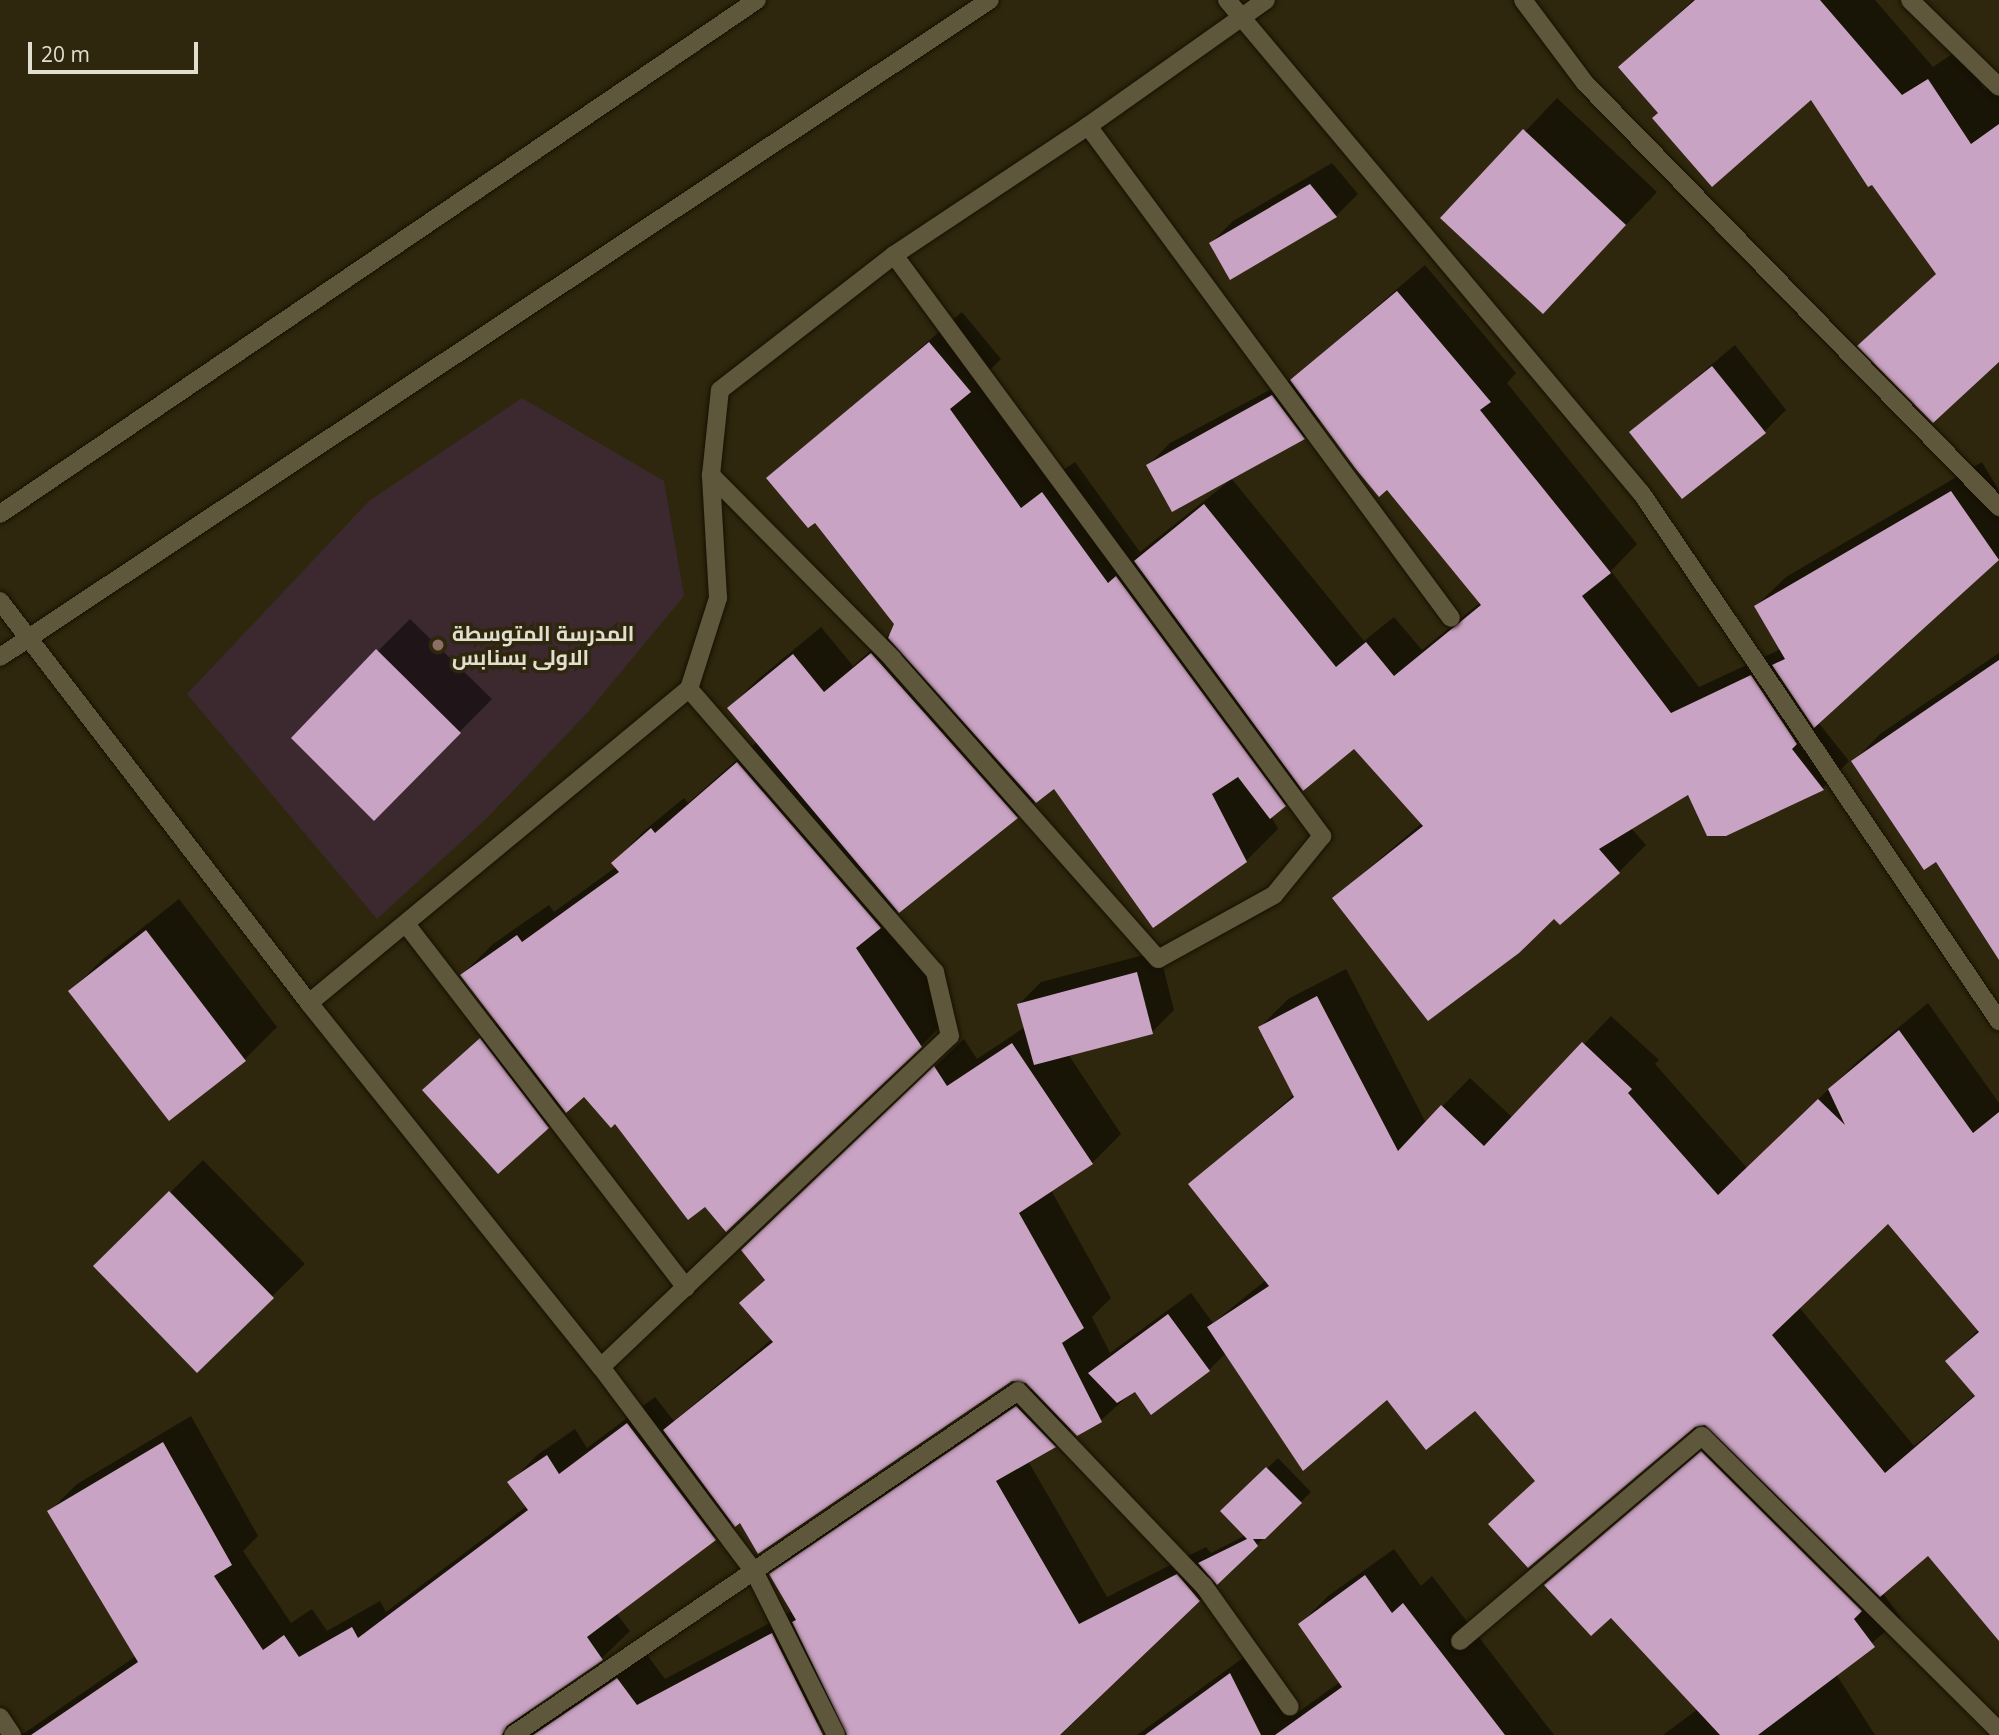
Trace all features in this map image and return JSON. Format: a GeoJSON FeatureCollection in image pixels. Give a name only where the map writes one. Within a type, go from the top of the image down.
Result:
{"type":"FeatureCollection","features":[{"type":"Feature","properties":{"kind":"street"},"geometry":{"type":"LineString","coordinates":[[0,514],[757,0]]}},
{"type":"Feature","properties":{"kind":"street"},"geometry":{"type":"LineString","coordinates":[[0,657],[990,0]]}},
{"type":"Feature","properties":{"kind":"street"},"geometry":{"type":"LineString","coordinates":[[1227,0],[1642,494],[1999,1021]]}},
{"type":"Feature","properties":{"kind":"street"},"geometry":{"type":"LineString","coordinates":[[309,1003],[689,689],[718,598],[711,475],[720,390],[894,256],[1088,126],[1266,0]]}},
{"type":"Feature","properties":{"kind":"street"},"geometry":{"type":"LineString","coordinates":[[1523,0],[1585,83],[1999,507]]}},
{"type":"Feature","properties":{"kind":"street"},"geometry":{"type":"LineString","coordinates":[[1910,0],[1999,87]]}},
{"type":"Feature","properties":{"kind":"street"},"geometry":{"type":"LineString","coordinates":[[1088,126],[1451,618]]}},
{"type":"Feature","properties":{"kind":"street"},"geometry":{"type":"LineString","coordinates":[[711,475],[893,659],[1158,960],[1274,895],[1322,835],[894,256]]}},
{"type":"Feature","properties":{"kind":"street"},"geometry":{"type":"LineString","coordinates":[[0,600],[309,1003],[601,1367],[755,1573],[836,1735]]}},
{"type":"Feature","properties":{"kind":"street"},"geometry":{"type":"LineString","coordinates":[[601,1367],[950,1036],[935,972],[689,689]]}},
{"type":"Feature","properties":{"kind":"street"},"geometry":{"type":"LineString","coordinates":[[406,924],[686,1288]]}},
{"type":"Feature","properties":{"kind":"street"},"geometry":{"type":"LineString","coordinates":[[513,1735],[755,1573],[1018,1391],[1204,1586],[1290,1707]]}},
{"type":"Feature","properties":{"kind":"street"},"geometry":{"type":"LineString","coordinates":[[1460,1641],[1702,1436],[1999,1731]]}},
{"type":"Feature","properties":{"kind":"street"},"geometry":{"type":"LineString","coordinates":[[0,1717],[12,1735]]}},
{"type":"Feature","properties":{"kind":"shaded area","name":"المدرسة المتوسطة الاولى بسنابس"},"geometry":{"type":"Polygon","coordinates":[[[522,398],[664,481],[684,596],[588,712],[487,818],[377,919],[187,694],[369,501],[522,398]]]}},
{"type":"Feature","properties":{"kind":"building"},"geometry":{"type":"Polygon","coordinates":[[[1695,0],[1820,0],[1902,95],[1928,79],[1971,144],[1999,124],[1999,362],[1933,423],[1857,346],[1936,274],[1872,185],[1868,187],[1811,100],[1712,187],[1652,118],[1658,113],[1618,67],[1695,0]]]}},
{"type":"Feature","properties":{"kind":"building"},"geometry":{"type":"Polygon","coordinates":[[[1523,129],[1626,225],[1543,314],[1440,218],[1523,129]]]}},
{"type":"Feature","properties":{"kind":"building"},"geometry":{"type":"Polygon","coordinates":[[[1310,184],[1337,217],[1230,280],[1209,243],[1310,184]]]}},
{"type":"Feature","properties":{"kind":"building"},"geometry":{"type":"Polygon","coordinates":[[[1397,291],[1491,402],[1480,410],[1611,573],[1582,596],[1671,713],[1751,675],[1797,744],[1792,749],[1824,790],[1726,836],[1707,836],[1688,795],[1599,849],[1620,873],[1560,925],[1554,919],[1519,953],[1428,1021],[1332,898],[1423,826],[1354,749],[1303,791],[1134,561],[1204,504],[1336,667],[1366,642],[1394,676],[1481,605],[1387,490],[1379,497],[1290,380],[1397,291]]]}},
{"type":"Feature","properties":{"kind":"building"},"geometry":{"type":"Polygon","coordinates":[[[929,342],[971,392],[950,409],[1021,508],[1042,492],[1108,583],[1116,576],[1286,806],[1270,819],[1238,777],[1212,794],[1247,862],[1153,928],[1054,789],[1036,803],[888,638],[894,624],[815,523],[808,528],[766,478],[929,342]]]}},
{"type":"Feature","properties":{"kind":"building"},"geometry":{"type":"Polygon","coordinates":[[[1712,366],[1766,433],[1682,499],[1629,432],[1712,366]]]}},
{"type":"Feature","properties":{"kind":"building"},"geometry":{"type":"Polygon","coordinates":[[[1272,395],[1305,439],[1172,512],[1146,465],[1272,395]]]}},
{"type":"Feature","properties":{"kind":"building"},"geometry":{"type":"Polygon","coordinates":[[[1951,491],[1999,560],[1814,728],[1772,665],[1785,659],[1754,606],[1951,491]]]}},
{"type":"Feature","properties":{"kind":"building"},"geometry":{"type":"Polygon","coordinates":[[[376,649],[461,733],[374,821],[291,738],[376,649]]]}},
{"type":"Feature","properties":{"kind":"building"},"geometry":{"type":"Polygon","coordinates":[[[871,653],[1018,818],[899,913],[727,708],[793,654],[824,692],[871,653]]]}},
{"type":"Feature","properties":{"kind":"building"},"geometry":{"type":"Polygon","coordinates":[[[1999,660],[1999,960],[1936,862],[1924,870],[1851,761],[1999,660]]]}},
{"type":"Feature","properties":{"kind":"building"},"geometry":{"type":"Polygon","coordinates":[[[737,762],[881,928],[856,948],[922,1047],[726,1232],[705,1207],[688,1220],[615,1124],[611,1128],[584,1097],[566,1113],[460,975],[517,935],[522,942],[619,872],[611,863],[651,828],[655,833],[737,762]]]}},
{"type":"Feature","properties":{"kind":"building"},"geometry":{"type":"Polygon","coordinates":[[[146,930],[246,1061],[169,1121],[68,991],[146,930]]]}},
{"type":"Feature","properties":{"kind":"building"},"geometry":{"type":"Polygon","coordinates":[[[1137,972],[1153,1034],[1034,1065],[1017,1004],[1137,972]]]}},
{"type":"Feature","properties":{"kind":"building"},"geometry":{"type":"Polygon","coordinates":[[[1317,996],[1398,1151],[1441,1105],[1484,1146],[1582,1042],[1632,1089],[1628,1093],[1718,1195],[1818,1099],[1845,1125],[1828,1089],[1899,1030],[1973,1133],[1999,1112],[1999,1641],[1928,1556],[1880,1597],[1705,1425],[1695,1427],[1528,1568],[1488,1524],[1535,1481],[1475,1411],[1426,1450],[1387,1400],[1303,1471],[1207,1327],[1269,1286],[1188,1184],[1294,1097],[1258,1027],[1317,996]],[[1888,1224],[1772,1335],[1885,1473],[1975,1396],[1945,1361],[1979,1332],[1888,1224]]]}},
{"type":"Feature","properties":{"kind":"building"},"geometry":{"type":"Polygon","coordinates":[[[480,1038],[549,1128],[498,1174],[422,1090],[480,1038]]]}},
{"type":"Feature","properties":{"kind":"building"},"geometry":{"type":"Polygon","coordinates":[[[1012,1043],[1093,1164],[1019,1213],[1084,1328],[1062,1343],[1102,1422],[1077,1436],[1026,1383],[1012,1381],[758,1554],[740,1523],[735,1527],[663,1430],[773,1342],[739,1303],[765,1280],[741,1250],[934,1066],[947,1086],[1012,1043]]]}},
{"type":"Feature","properties":{"kind":"building"},"geometry":{"type":"Polygon","coordinates":[[[169,1191],[274,1298],[197,1373],[93,1266],[169,1191]]]}},
{"type":"Feature","properties":{"kind":"building"},"geometry":{"type":"Polygon","coordinates":[[[1168,1314],[1210,1371],[1151,1415],[1135,1392],[1117,1403],[1088,1373],[1168,1314]]]}},
{"type":"Feature","properties":{"kind":"building"},"geometry":{"type":"Polygon","coordinates":[[[1016,1406],[1056,1447],[996,1481],[1079,1624],[1177,1574],[1200,1601],[1060,1735],[847,1735],[792,1622],[796,1620],[769,1574],[1016,1406]]]}},
{"type":"Feature","properties":{"kind":"building"},"geometry":{"type":"Polygon","coordinates":[[[627,1423],[716,1540],[587,1637],[603,1660],[507,1726],[502,1735],[31,1735],[138,1662],[47,1511],[163,1442],[232,1565],[214,1576],[263,1650],[284,1635],[299,1657],[352,1627],[358,1638],[528,1510],[507,1482],[547,1455],[559,1474],[627,1423]]]}},
{"type":"Feature","properties":{"kind":"building"},"geometry":{"type":"Polygon","coordinates":[[[1701,1451],[1862,1611],[1854,1619],[1875,1647],[1758,1735],[1720,1735],[1611,1618],[1591,1636],[1544,1585],[1701,1451]]]}},
{"type":"Feature","properties":{"kind":"building"},"geometry":{"type":"Polygon","coordinates":[[[1266,1467],[1302,1503],[1265,1539],[1253,1539],[1258,1546],[1217,1585],[1198,1563],[1247,1539],[1220,1511],[1266,1467]]]}},
{"type":"Feature","properties":{"kind":"building"},"geometry":{"type":"Polygon","coordinates":[[[1365,1575],[1392,1613],[1403,1603],[1505,1735],[1275,1735],[1342,1687],[1298,1624],[1365,1575]]]}},
{"type":"Feature","properties":{"kind":"building"},"geometry":{"type":"Polygon","coordinates":[[[772,1633],[823,1735],[533,1735],[617,1678],[637,1705],[772,1633]]]}},
{"type":"Feature","properties":{"kind":"building"},"geometry":{"type":"Polygon","coordinates":[[[1230,1673],[1261,1735],[1145,1735],[1230,1673]]]}},
{"type":"Feature","properties":{"kind":"place","name":"المدرسة المتوسطة الاولى بسنابس"},"geometry":{"type":"Point","coordinates":[438,645]}}]}
